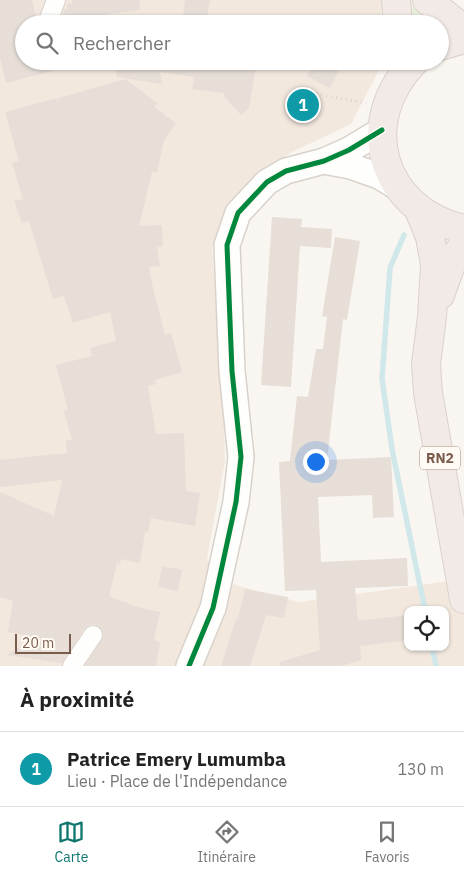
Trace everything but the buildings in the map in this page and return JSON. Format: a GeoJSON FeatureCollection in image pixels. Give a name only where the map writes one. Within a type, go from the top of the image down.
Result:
{"type":"FeatureCollection","features":[{"type":"Feature","properties":{"kind":"highway"},"geometry":{"type":"LineString","coordinates":[[396,0],[397,15]]}},
{"type":"Feature","properties":{"kind":"highway"},"geometry":{"type":"LineString","coordinates":[[427,0],[446,15]]}},
{"type":"Feature","properties":{"kind":"highway"},"geometry":{"type":"LineString","coordinates":[[449,17],[464,29]]}},
{"type":"Feature","properties":{"kind":"highway"},"geometry":{"type":"LineString","coordinates":[[449,43],[464,39]]}},
{"type":"Feature","properties":{"kind":"highway"},"geometry":{"type":"LineString","coordinates":[[393,70],[384,118],[384,153],[392,176],[399,188],[419,210],[448,226],[464,229]]}},
{"type":"Feature","properties":{"kind":"highway"},"geometry":{"type":"LineString","coordinates":[[384,118],[395,86],[406,70]]}},
{"type":"Feature","properties":{"kind":"highway","name":"RN2"},"geometry":{"type":"LineString","coordinates":[[419,210],[430,237],[435,264],[432,317],[426,364],[428,393],[464,599]]}},
{"type":"Feature","properties":{"kind":"highway","name":"RN2"},"geometry":{"type":"LineString","coordinates":[[432,317],[452,262],[464,243]]}},
{"type":"Feature","properties":{"kind":"street"},"geometry":{"type":"LineString","coordinates":[[50,15],[56,0]]}},
{"type":"Feature","properties":{"kind":"street"},"geometry":{"type":"LineString","coordinates":[[189,666],[213,608],[236,502],[241,457],[232,370],[227,245],[238,213],[267,182],[286,170],[324,162],[349,150],[384,118]]}},
{"type":"Feature","properties":{"kind":"street"},"geometry":{"type":"LineString","coordinates":[[324,162],[350,166],[379,176],[399,188]]}},
{"type":"Feature","properties":{"kind":"street"},"geometry":{"type":"LineString","coordinates":[[72,666],[93,635]]}},
{"type":"Feature","properties":{"kind":"path"},"geometry":{"type":"LineString","coordinates":[[306,105],[318,94],[384,118]]}},
{"type":"Feature","properties":{"kind":"shaded area"},"geometry":{"type":"Polygon","coordinates":[[[0,0],[382,0],[381,15],[15,15],[15,70],[379,70],[351,124],[290,153],[242,191],[212,247],[223,395],[225,461],[207,558],[216,580],[299,602],[464,579],[464,666],[0,666],[0,0]]]}},
{"type":"Feature","properties":{"kind":"green space"},"geometry":{"type":"Polygon","coordinates":[[[411,5],[423,15],[409,15],[408,6],[411,5]]]}},
{"type":"Feature","properties":{"kind":"waterway"},"geometry":{"type":"LineString","coordinates":[[404,235],[390,268],[382,379],[392,449],[424,606]]}},
{"type":"Feature","properties":{"kind":"waterway"},"geometry":{"type":"LineString","coordinates":[[433,651],[436,666]]}},
{"type":"Feature","properties":{"kind":"cycle path"},"geometry":{"type":"LineString","coordinates":[[189,666],[213,608],[236,502],[241,457],[232,371],[227,245],[238,213],[267,182],[286,171],[324,161],[349,150],[382,130]]}},
{"type":"Feature","properties":{"kind":"place","name":"Patrice Emery Lumumba"},"geometry":{"type":"Point","coordinates":[303,105]}}]}
